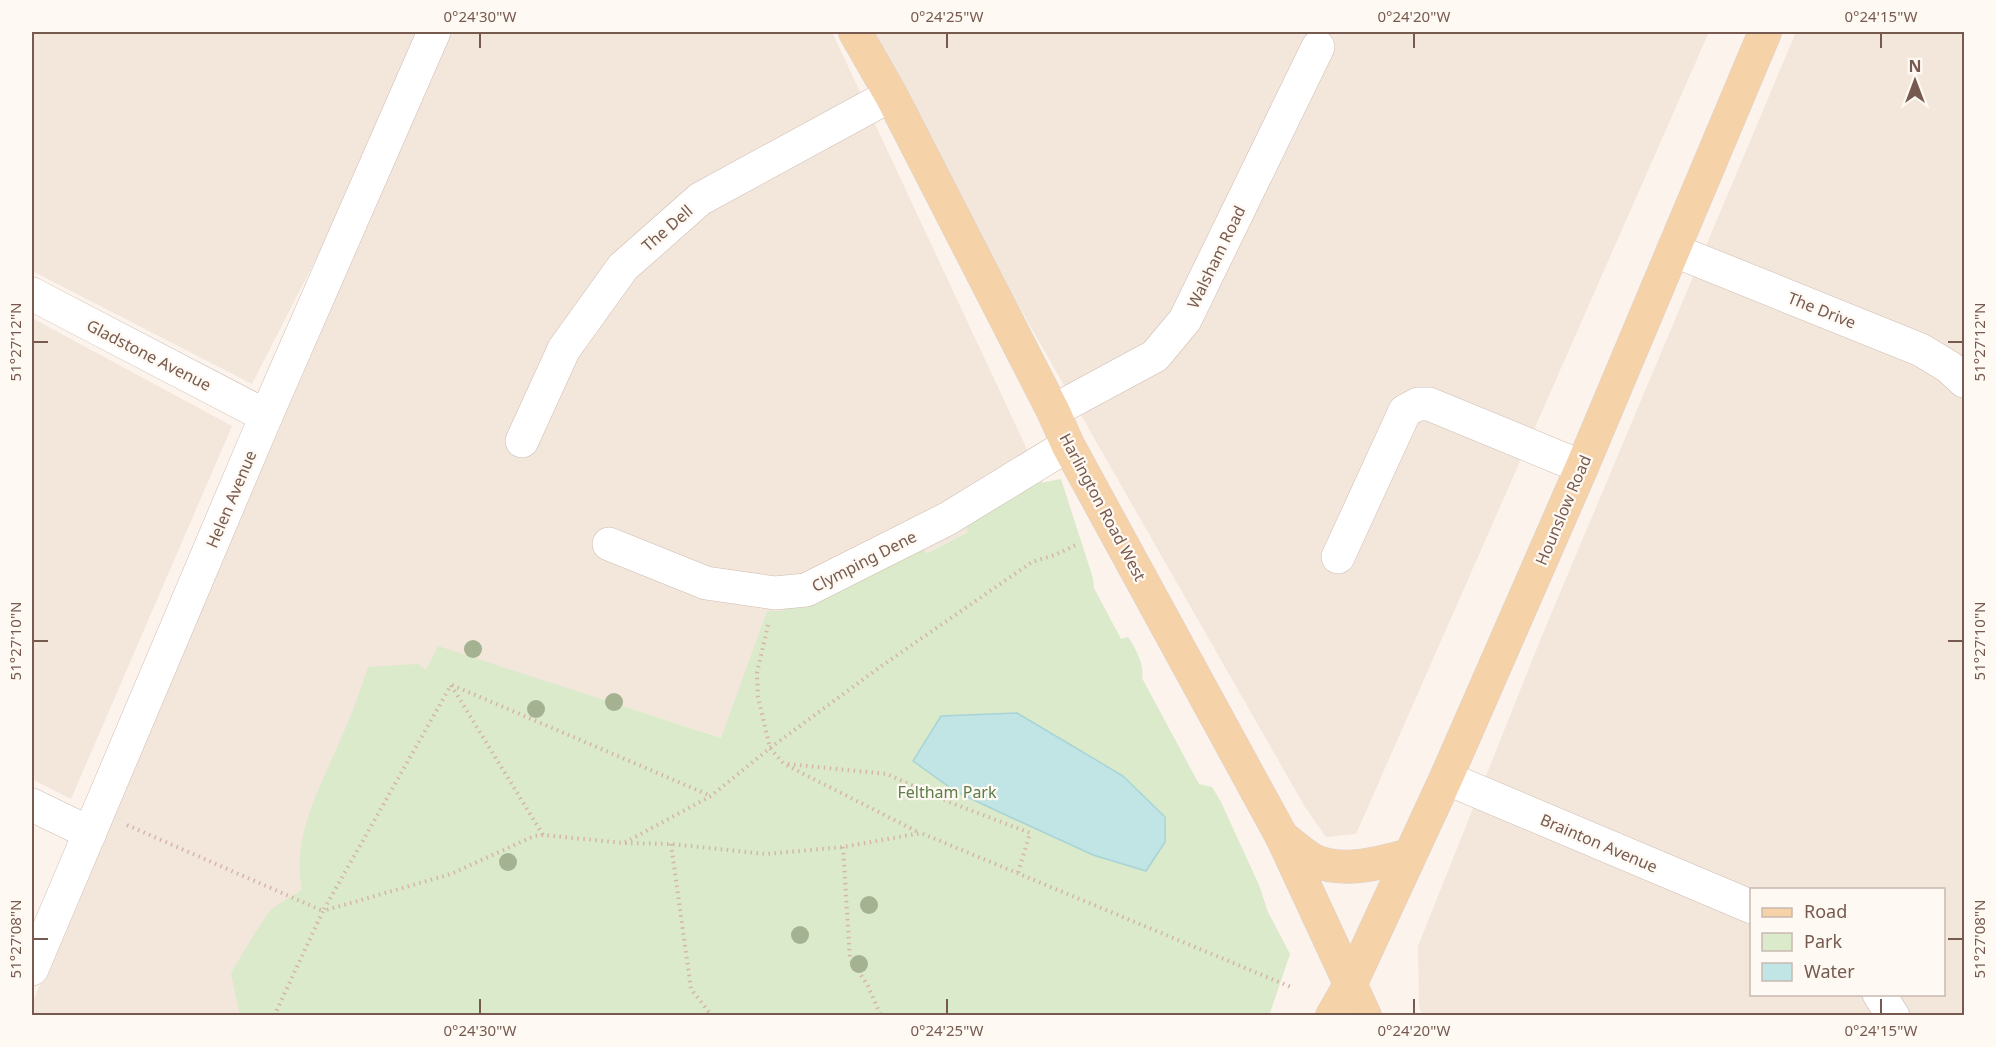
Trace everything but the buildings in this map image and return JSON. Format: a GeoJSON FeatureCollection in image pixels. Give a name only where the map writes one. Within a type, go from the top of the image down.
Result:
{"type":"FeatureCollection","features":[{"type":"Feature","properties":{"kind":"main road","name":"Harlington Road West"},"geometry":{"type":"LineString","coordinates":[[855,32],[891,95],[1053,411],[1068,445],[1282,837],[1365,1016]]}},
{"type":"Feature","properties":{"kind":"main road","name":"Hounslow Road"},"geometry":{"type":"LineString","coordinates":[[1332,1016],[1351,983],[1446,778],[1582,467],[1765,32]]}},
{"type":"Feature","properties":{"kind":"main road"},"geometry":{"type":"LineString","coordinates":[[1282,837],[1313,860],[1332,864],[1355,866],[1410,855]]}},
{"type":"Feature","properties":{"kind":"main road","name":"Hounslow Road"},"geometry":{"type":"LineString","coordinates":[[1346,1016],[1351,983]]}},
{"type":"Feature","properties":{"kind":"street","name":"Helen Avenue"},"geometry":{"type":"LineString","coordinates":[[32,969],[266,416],[434,32]]}},
{"type":"Feature","properties":{"kind":"street","name":"Walsham Road"},"geometry":{"type":"LineString","coordinates":[[1053,411],[1155,356],[1185,320],[1318,47]]}},
{"type":"Feature","properties":{"kind":"street","name":"The Dell"},"geometry":{"type":"LineString","coordinates":[[522,441],[564,349],[623,267],[700,199],[891,95]]}},
{"type":"Feature","properties":{"kind":"street","name":"The Drive"},"geometry":{"type":"LineString","coordinates":[[1673,250],[1921,350],[1949,367],[1965,381]]}},
{"type":"Feature","properties":{"kind":"street","name":"Gladstone Avenue"},"geometry":{"type":"LineString","coordinates":[[32,294],[266,416]]}},
{"type":"Feature","properties":{"kind":"street"},"geometry":{"type":"LineString","coordinates":[[1338,556],[1405,411],[1418,404],[1429,404],[1582,467]]}},
{"type":"Feature","properties":{"kind":"street","name":"Clymping Dene"},"geometry":{"type":"LineString","coordinates":[[609,544],[706,583],[775,592],[806,590],[947,519],[1068,445]]}},
{"type":"Feature","properties":{"kind":"street","name":"Brainton Avenue"},"geometry":{"type":"LineString","coordinates":[[1446,778],[1750,906]]}},
{"type":"Feature","properties":{"kind":"street"},"geometry":{"type":"LineString","coordinates":[[32,805],[94,823]]}},
{"type":"Feature","properties":{"kind":"street"},"geometry":{"type":"LineString","coordinates":[[1880,996],[1893,1016]]}},
{"type":"Feature","properties":{"kind":"path"},"geometry":{"type":"LineString","coordinates":[[624,843],[711,796],[770,748],[880,667],[1032,562],[1076,545]]}},
{"type":"Feature","properties":{"kind":"path"},"geometry":{"type":"LineString","coordinates":[[775,592],[757,673],[758,698],[770,748],[784,764],[921,833],[1291,987]]}},
{"type":"Feature","properties":{"kind":"path"},"geometry":{"type":"LineString","coordinates":[[451,685],[711,796]]}},
{"type":"Feature","properties":{"kind":"path"},"geometry":{"type":"LineString","coordinates":[[451,685],[543,835]]}},
{"type":"Feature","properties":{"kind":"path"},"geometry":{"type":"LineString","coordinates":[[274,1016],[323,911],[451,685]]}},
{"type":"Feature","properties":{"kind":"path"},"geometry":{"type":"LineString","coordinates":[[784,764],[887,774],[949,802],[1030,833],[1018,873]]}},
{"type":"Feature","properties":{"kind":"path"},"geometry":{"type":"LineString","coordinates":[[94,823],[323,911],[451,874],[534,836],[671,844],[766,854],[843,847],[921,833]]}},
{"type":"Feature","properties":{"kind":"path"},"geometry":{"type":"LineString","coordinates":[[671,844],[691,988],[712,1016]]}},
{"type":"Feature","properties":{"kind":"path"},"geometry":{"type":"LineString","coordinates":[[843,847],[850,959],[867,984],[881,1016]]}},
{"type":"Feature","properties":{"kind":"shaded area"},"geometry":{"type":"Polygon","coordinates":[[[32,32],[432,32],[252,384],[32,271],[32,32]]]}},
{"type":"Feature","properties":{"kind":"shaded area"},"geometry":{"type":"Polygon","coordinates":[[[435,32],[832,32],[1047,492],[809,612],[767,611],[722,738],[438,647],[264,1015],[32,1016],[32,1004],[435,32]]]}},
{"type":"Feature","properties":{"kind":"shaded area"},"geometry":{"type":"Polygon","coordinates":[[[862,32],[1709,32],[1356,834],[1326,837],[1305,807],[862,32]]]}},
{"type":"Feature","properties":{"kind":"shaded area"},"geometry":{"type":"Polygon","coordinates":[[[1796,32],[1964,32],[1964,1015],[1422,1015],[1419,1005],[1418,946],[1541,638],[1796,32]]]}},
{"type":"Feature","properties":{"kind":"shaded area"},"geometry":{"type":"Polygon","coordinates":[[[32,318],[232,426],[71,799],[32,779],[32,318]]]}},
{"type":"Feature","properties":{"kind":"green space","name":"Feltham Park"},"geometry":{"type":"Polygon","coordinates":[[[1061,479],[1093,578],[1094,588],[1121,639],[1128,637],[1134,646],[1141,662],[1142,678],[1199,784],[1212,787],[1221,802],[1259,885],[1268,912],[1290,954],[1269,1016],[240,1016],[231,973],[271,909],[302,890],[300,851],[309,813],[359,695],[368,667],[418,664],[426,670],[438,646],[721,738],[767,611],[783,611],[792,577],[843,557],[923,550],[927,553],[968,532],[966,522],[1029,485],[1061,479]]]}},
{"type":"Feature","properties":{"kind":"water"},"geometry":{"type":"Polygon","coordinates":[[[1017,713],[1123,776],[1165,817],[1165,842],[1146,871],[1093,855],[995,810],[955,791],[913,761],[941,716],[1017,713]]]}}]}
